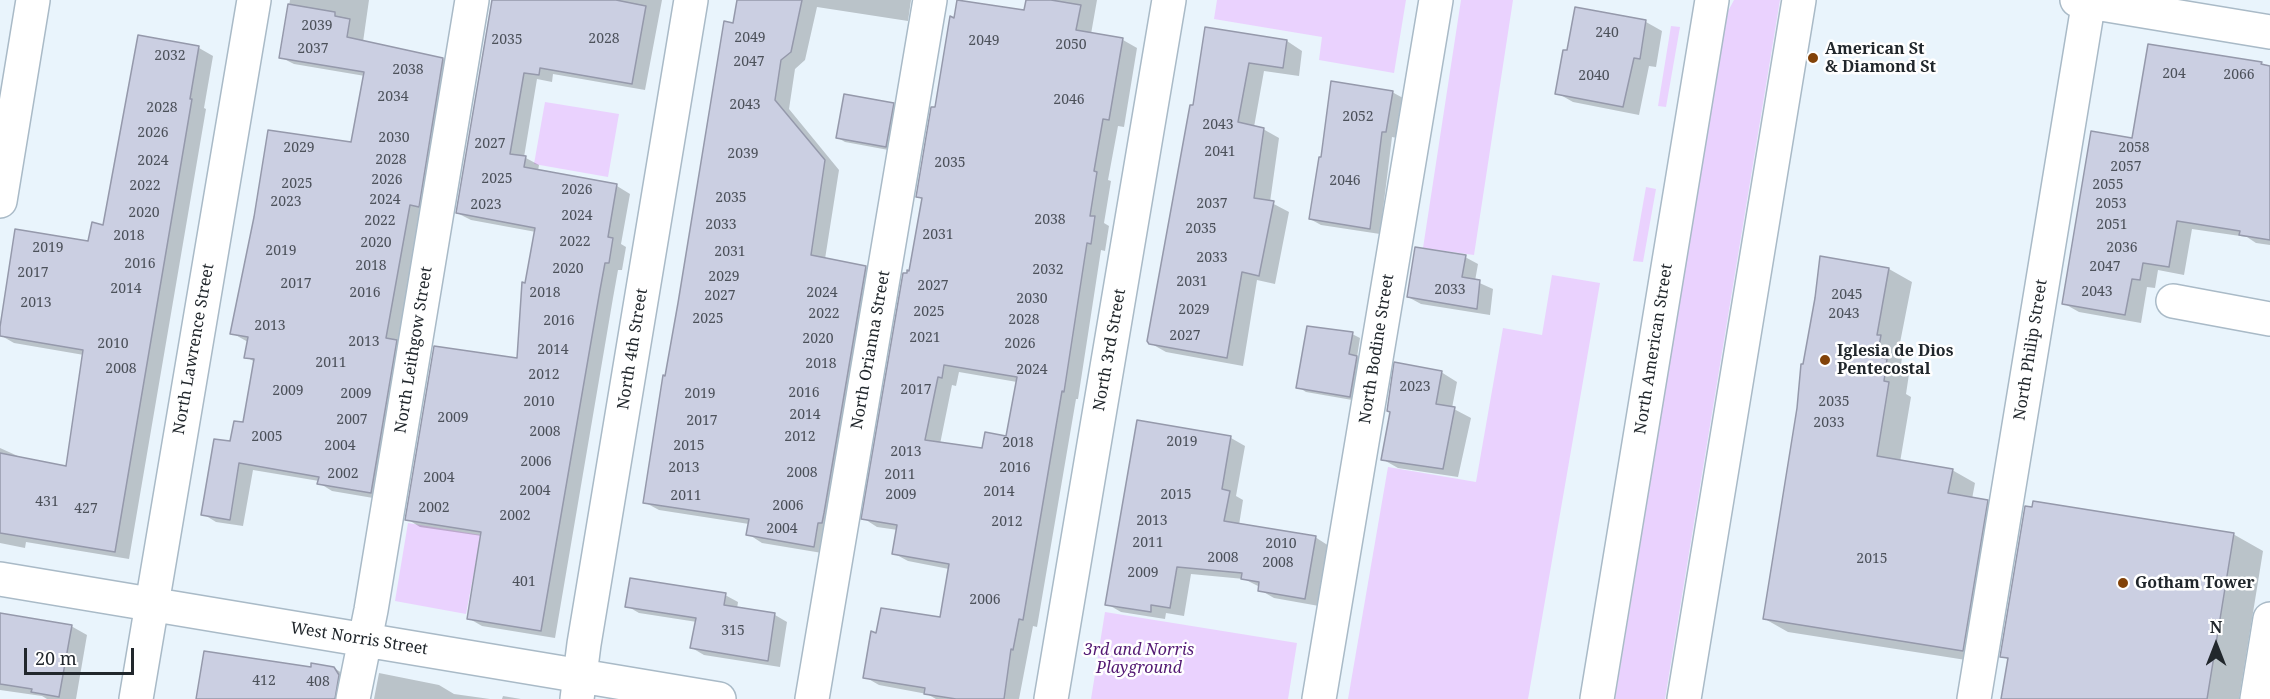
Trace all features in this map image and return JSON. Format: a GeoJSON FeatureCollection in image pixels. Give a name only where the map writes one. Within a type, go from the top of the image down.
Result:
{"type":"FeatureCollection","features":[{"type":"Feature","properties":{"kind":"street"},"geometry":{"type":"LineString","coordinates":[[0,201],[33,0]]}},
{"type":"Feature","properties":{"kind":"street","name":"North Lawrence Street"},"geometry":{"type":"LineString","coordinates":[[136,699],[254,0]]}},
{"type":"Feature","properties":{"kind":"street","name":"North Leithgow Street"},"geometry":{"type":"LineString","coordinates":[[353,699],[363,640],[371,610],[472,0]]}},
{"type":"Feature","properties":{"kind":"street","name":"North 4th Street"},"geometry":{"type":"LineString","coordinates":[[579,688],[584,644],[691,0]]}},
{"type":"Feature","properties":{"kind":"street","name":"North Orianna Street"},"geometry":{"type":"LineString","coordinates":[[812,699],[930,0]]}},
{"type":"Feature","properties":{"kind":"street","name":"North 3rd Street"},"geometry":{"type":"LineString","coordinates":[[1051,699],[1169,0]]}},
{"type":"Feature","properties":{"kind":"street","name":"North Bodine Street"},"geometry":{"type":"LineString","coordinates":[[1319,699],[1436,0]]}},
{"type":"Feature","properties":{"kind":"street","name":"North American Street"},"geometry":{"type":"LineString","coordinates":[[1597,699],[1712,0]]}},
{"type":"Feature","properties":{"kind":"street"},"geometry":{"type":"LineString","coordinates":[[1684,699],[1799,0]]}},
{"type":"Feature","properties":{"kind":"street"},"geometry":{"type":"LineString","coordinates":[[2084,1],[2270,32]]}},
{"type":"Feature","properties":{"kind":"street","name":"North Philip Street"},"geometry":{"type":"LineString","coordinates":[[1974,699],[2084,1]]}},
{"type":"Feature","properties":{"kind":"street"},"geometry":{"type":"LineString","coordinates":[[2173,301],[2270,319]]}},
{"type":"Feature","properties":{"kind":"street","name":"West Norris Street"},"geometry":{"type":"LineString","coordinates":[[0,579],[363,640],[579,688],[718,699]]}},
{"type":"Feature","properties":{"kind":"street"},"geometry":{"type":"LineString","coordinates":[[2257,699],[2270,619]]}},
{"type":"Feature","properties":{"kind":"green space"},"geometry":{"type":"Polygon","coordinates":[[[1217,0],[1406,0],[1394,73],[1319,60],[1322,37],[1214,19],[1217,0]]]}},
{"type":"Feature","properties":{"kind":"green space"},"geometry":{"type":"Polygon","coordinates":[[[1461,0],[1513,0],[1474,255],[1423,248],[1461,0]]]}},
{"type":"Feature","properties":{"kind":"green space"},"geometry":{"type":"Polygon","coordinates":[[[1734,0],[1780,0],[1665,699],[1615,699],[1727,13],[1734,0]]]}},
{"type":"Feature","properties":{"kind":"green space"},"geometry":{"type":"Polygon","coordinates":[[[1671,26],[1680,27],[1666,107],[1658,106],[1671,26]]]}},
{"type":"Feature","properties":{"kind":"green space"},"geometry":{"type":"Polygon","coordinates":[[[545,102],[619,114],[608,177],[534,164],[545,102]]]}},
{"type":"Feature","properties":{"kind":"green space"},"geometry":{"type":"Polygon","coordinates":[[[1646,187],[1656,189],[1643,262],[1633,261],[1646,187]]]}},
{"type":"Feature","properties":{"kind":"green space"},"geometry":{"type":"Polygon","coordinates":[[[1552,275],[1600,283],[1528,699],[1348,699],[1388,467],[1476,482],[1503,328],[1542,335],[1552,275]]]}},
{"type":"Feature","properties":{"kind":"green space"},"geometry":{"type":"Polygon","coordinates":[[[408,523],[481,535],[466,614],[395,601],[408,523]]]}},
{"type":"Feature","properties":{"kind":"green space","name":"3rd and Norris Playground"},"geometry":{"type":"Polygon","coordinates":[[[1105,612],[1297,643],[1288,699],[1091,699],[1105,612]]]}},
{"type":"Feature","properties":{"kind":"building"},"geometry":{"type":"Polygon","coordinates":[[[492,0],[616,0],[646,6],[632,84],[540,68],[539,75],[524,73],[510,154],[526,156],[524,167],[617,184],[608,237],[613,238],[609,263],[605,263],[600,290],[541,631],[467,619],[481,532],[405,520],[434,346],[517,358],[522,282],[525,283],[535,228],[456,213],[492,0]]]}},
{"type":"Feature","properties":{"kind":"building"},"geometry":{"type":"Polygon","coordinates":[[[737,0],[802,0],[791,52],[781,60],[775,100],[825,160],[811,255],[866,266],[824,513],[822,523],[818,523],[814,547],[746,535],[749,519],[643,503],[724,21],[733,23],[737,0]]]}},
{"type":"Feature","properties":{"kind":"building"},"geometry":{"type":"Polygon","coordinates":[[[957,0],[1024,10],[1026,0],[1051,0],[1081,5],[1076,30],[1123,38],[1109,120],[1103,119],[1094,171],[1097,172],[1090,216],[1095,216],[1091,244],[1087,243],[1064,392],[1062,391],[1023,620],[1019,619],[1013,650],[1011,649],[1004,699],[956,699],[924,694],[925,688],[863,678],[871,631],[876,633],[881,608],[940,617],[949,564],[892,554],[897,525],[861,519],[903,273],[909,271],[922,198],[916,197],[931,107],[935,107],[950,16],[954,18],[957,0]],[[944,365],[942,378],[938,377],[925,440],[982,448],[985,432],[1006,436],[1017,377],[944,365]]]}},
{"type":"Feature","properties":{"kind":"building"},"geometry":{"type":"Polygon","coordinates":[[[288,4],[335,12],[335,16],[350,19],[347,37],[443,58],[419,207],[410,205],[386,338],[397,340],[371,493],[317,484],[319,477],[239,463],[230,520],[201,515],[214,439],[230,441],[234,421],[243,422],[254,359],[244,358],[248,337],[230,334],[254,217],[268,130],[351,142],[364,72],[279,58],[288,4]]]}},
{"type":"Feature","properties":{"kind":"building"},"geometry":{"type":"Polygon","coordinates":[[[1575,7],[1646,20],[1640,59],[1634,58],[1623,107],[1555,94],[1563,50],[1567,50],[1575,7]]]}},
{"type":"Feature","properties":{"kind":"building"},"geometry":{"type":"Polygon","coordinates":[[[1205,27],[1287,40],[1283,68],[1249,63],[1238,122],[1264,128],[1254,198],[1274,201],[1259,276],[1242,272],[1227,358],[1149,344],[1147,341],[1190,105],[1193,105],[1205,27]]]}},
{"type":"Feature","properties":{"kind":"building"},"geometry":{"type":"Polygon","coordinates":[[[138,35],[199,46],[115,552],[0,533],[0,453],[66,466],[83,350],[0,336],[0,327],[15,229],[88,241],[92,222],[103,225],[138,35]]]}},
{"type":"Feature","properties":{"kind":"building"},"geometry":{"type":"Polygon","coordinates":[[[2148,44],[2262,62],[2261,64],[2270,66],[2270,240],[2239,235],[2240,231],[2177,221],[2169,267],[2143,263],[2140,280],[2132,279],[2125,315],[2062,304],[2091,131],[2132,138],[2148,44]]]}},
{"type":"Feature","properties":{"kind":"building"},"geometry":{"type":"Polygon","coordinates":[[[1331,81],[1393,91],[1386,132],[1382,132],[1370,229],[1309,219],[1319,157],[1321,157],[1331,81]]]}},
{"type":"Feature","properties":{"kind":"building"},"geometry":{"type":"Polygon","coordinates":[[[844,94],[894,103],[886,147],[836,138],[844,94]]]}},
{"type":"Feature","properties":{"kind":"building"},"geometry":{"type":"Polygon","coordinates":[[[1415,247],[1466,255],[1462,277],[1480,280],[1477,309],[1407,297],[1415,247]]]}},
{"type":"Feature","properties":{"kind":"building"},"geometry":{"type":"Polygon","coordinates":[[[1820,256],[1889,268],[1877,335],[1881,335],[1878,352],[1883,353],[1882,358],[1887,359],[1884,381],[1889,382],[1877,456],[1953,469],[1948,493],[1988,500],[1963,651],[1763,619],[1797,408],[1801,364],[1803,364],[1815,298],[1820,256]]]}},
{"type":"Feature","properties":{"kind":"building"},"geometry":{"type":"Polygon","coordinates":[[[1307,326],[1353,332],[1349,354],[1357,356],[1350,397],[1296,388],[1307,326]]]}},
{"type":"Feature","properties":{"kind":"building"},"geometry":{"type":"Polygon","coordinates":[[[1394,362],[1442,371],[1436,404],[1455,407],[1443,469],[1381,460],[1390,412],[1387,411],[1394,362]]]}},
{"type":"Feature","properties":{"kind":"building"},"geometry":{"type":"Polygon","coordinates":[[[1137,420],[1231,436],[1222,489],[1230,491],[1224,521],[1316,536],[1305,599],[1258,591],[1259,582],[1241,579],[1242,573],[1177,567],[1170,608],[1151,605],[1151,612],[1105,605],[1137,420]]]}},
{"type":"Feature","properties":{"kind":"building","name":"Gotham Tower"},"geometry":{"type":"Polygon","coordinates":[[[2033,501],[2234,533],[2207,699],[2001,699],[2008,658],[2000,657],[2025,506],[2032,507],[2033,501]]]}},
{"type":"Feature","properties":{"kind":"building"},"geometry":{"type":"Polygon","coordinates":[[[630,578],[726,593],[724,605],[775,613],[768,661],[690,648],[696,618],[625,607],[630,578]]]}},
{"type":"Feature","properties":{"kind":"building"},"geometry":{"type":"Polygon","coordinates":[[[0,613],[72,625],[59,697],[31,692],[32,689],[0,684],[0,613]]]}},
{"type":"Feature","properties":{"kind":"building"},"geometry":{"type":"Polygon","coordinates":[[[204,651],[311,667],[311,663],[334,667],[339,675],[335,699],[196,699],[204,651]]]}},
{"type":"Feature","properties":{"kind":"place","name":"American St & Diamond St"},"geometry":{"type":"Point","coordinates":[1813,58]}},
{"type":"Feature","properties":{"kind":"place","name":"Iglesia de Dios Pentecostal"},"geometry":{"type":"Point","coordinates":[1825,360]}},
{"type":"Feature","properties":{"kind":"place","name":"Gotham Tower"},"geometry":{"type":"Point","coordinates":[2123,583]}}]}
